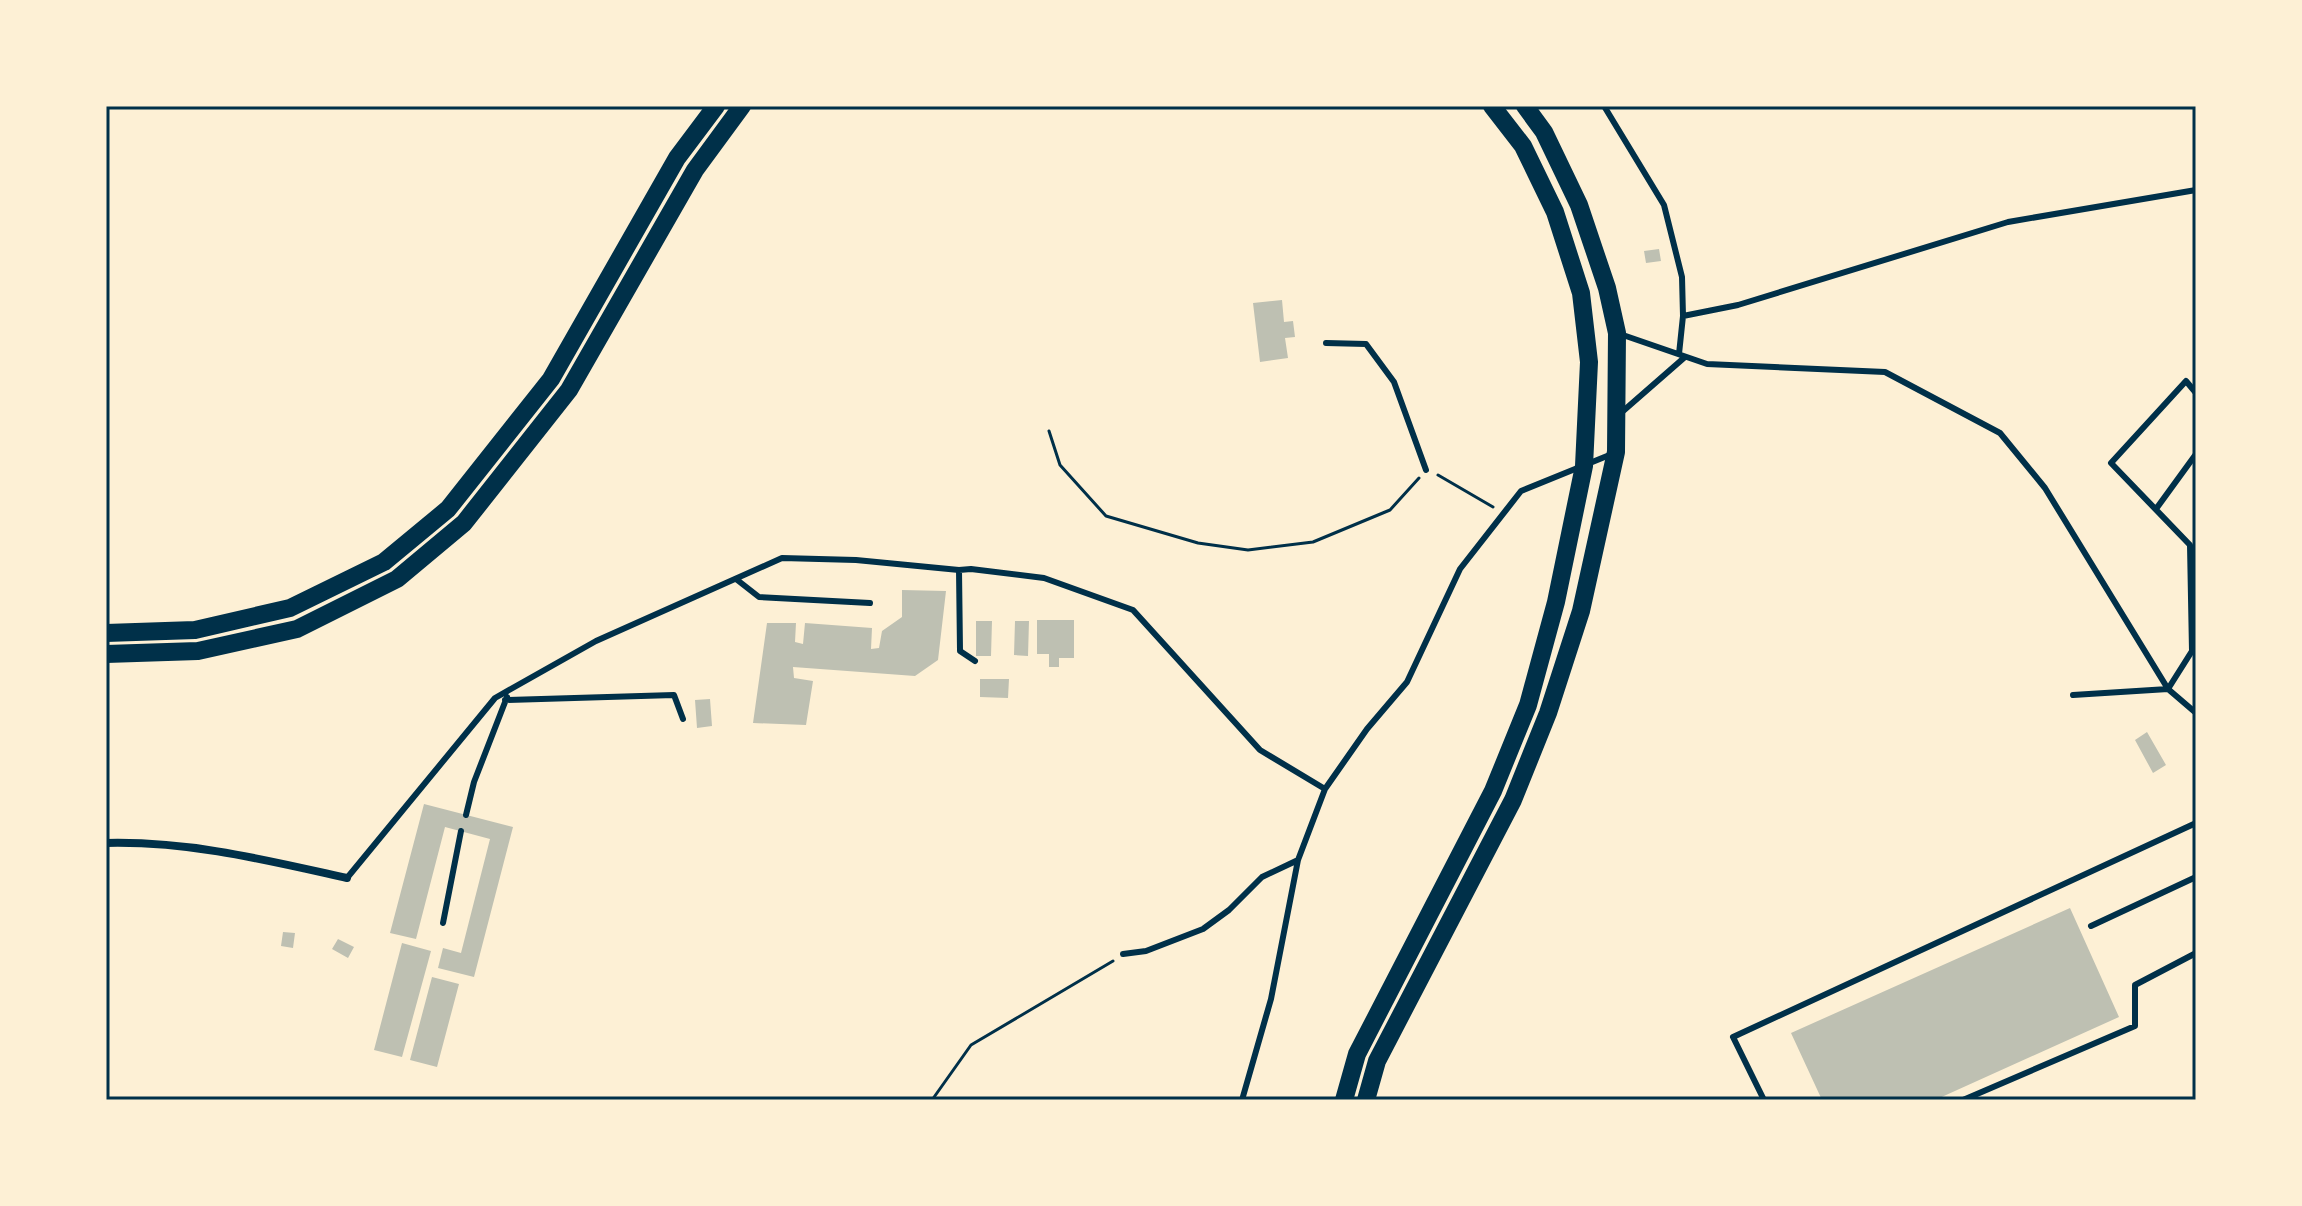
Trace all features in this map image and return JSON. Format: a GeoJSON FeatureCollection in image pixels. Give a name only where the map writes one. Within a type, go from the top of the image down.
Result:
{"type":"FeatureCollection","features":[{"type":"Feature","properties":{"kind":"main road"},"geometry":{"type":"LineString","coordinates":[[106,633],[195,630],[290,608],[384,562],[448,509],[551,379],[677,158],[716,106]]}},
{"type":"Feature","properties":{"kind":"main road"},"geometry":{"type":"LineString","coordinates":[[106,654],[198,651],[297,629],[397,579],[464,523],[569,390],[695,170],[742,106]]}},
{"type":"Feature","properties":{"kind":"main road"},"geometry":{"type":"LineString","coordinates":[[1344,1100],[1357,1054],[1493,791],[1528,705],[1556,602],[1584,466],[1589,362],[1581,293],[1555,212],[1523,146],[1492,106]]}},
{"type":"Feature","properties":{"kind":"main road"},"geometry":{"type":"LineString","coordinates":[[1366,1100],[1377,1061],[1513,800],[1548,713],[1581,611],[1616,452],[1617,333],[1607,288],[1579,205],[1544,132],[1525,106]]}},
{"type":"Feature","properties":{"kind":"street"},"geometry":{"type":"LineString","coordinates":[[106,843],[146,842],[212,848],[347,878]]}},
{"type":"Feature","properties":{"kind":"lane"},"geometry":{"type":"LineString","coordinates":[[1604,106],[1664,205],[1682,277],[1682,356],[1616,418]]}},
{"type":"Feature","properties":{"kind":"lane"},"geometry":{"type":"LineString","coordinates":[[1683,316],[1738,305],[2008,222],[2196,190]]}},
{"type":"Feature","properties":{"kind":"lane"},"geometry":{"type":"LineString","coordinates":[[1617,333],[1707,364],[1885,372],[2000,433],[2045,488],[2168,689],[2196,713]]}},
{"type":"Feature","properties":{"kind":"lane"},"geometry":{"type":"LineString","coordinates":[[1326,343],[1366,344],[1394,382],[1426,470]]}},
{"type":"Feature","properties":{"kind":"lane"},"geometry":{"type":"LineString","coordinates":[[2168,689],[2192,651],[2190,545],[2111,463],[2186,381],[2196,393]]}},
{"type":"Feature","properties":{"kind":"lane"},"geometry":{"type":"LineString","coordinates":[[1242,1100],[1271,999],[1298,860],[1325,789],[1367,729],[1407,682],[1460,569],[1521,491],[1616,452]]}},
{"type":"Feature","properties":{"kind":"lane"},"geometry":{"type":"LineString","coordinates":[[2156,509],[2196,454]]}},
{"type":"Feature","properties":{"kind":"lane"},"geometry":{"type":"LineString","coordinates":[[347,878],[495,698],[596,641],[782,558],[856,560],[1044,578],[1133,610],[1260,750],[1325,789]]}},
{"type":"Feature","properties":{"kind":"lane"},"geometry":{"type":"LineString","coordinates":[[959,570],[960,651],[975,661]]}},
{"type":"Feature","properties":{"kind":"lane"},"geometry":{"type":"LineString","coordinates":[[736,579],[759,597],[870,603]]}},
{"type":"Feature","properties":{"kind":"lane"},"geometry":{"type":"LineString","coordinates":[[2073,695],[2168,689]]}},
{"type":"Feature","properties":{"kind":"lane"},"geometry":{"type":"LineString","coordinates":[[466,815],[474,782],[509,690]]}},
{"type":"Feature","properties":{"kind":"lane"},"geometry":{"type":"LineString","coordinates":[[505,700],[674,695],[683,719]]}},
{"type":"Feature","properties":{"kind":"lane"},"geometry":{"type":"LineString","coordinates":[[1764,1100],[1733,1037],[2196,823]]}},
{"type":"Feature","properties":{"kind":"lane"},"geometry":{"type":"LineString","coordinates":[[443,923],[461,831]]}},
{"type":"Feature","properties":{"kind":"lane"},"geometry":{"type":"LineString","coordinates":[[1123,954],[1146,951],[1203,929],[1229,910],[1262,877],[1298,860]]}},
{"type":"Feature","properties":{"kind":"lane"},"geometry":{"type":"LineString","coordinates":[[2091,926],[2196,877]]}},
{"type":"Feature","properties":{"kind":"lane"},"geometry":{"type":"LineString","coordinates":[[1963,1100],[2135,1026],[2135,985],[2196,953]]}},
{"type":"Feature","properties":{"kind":"path"},"geometry":{"type":"LineString","coordinates":[[1049,431],[1060,465],[1106,516],[1198,543],[1248,550],[1313,542],[1390,510],[1426,470],[1504,513]]}},
{"type":"Feature","properties":{"kind":"path"},"geometry":{"type":"LineString","coordinates":[[932,1100],[971,1045],[1123,954]]}},
{"type":"Feature","properties":{"kind":"building"},"geometry":{"type":"Polygon","coordinates":[[[1659,249],[1661,261],[1646,263],[1644,251],[1659,249]]]}},
{"type":"Feature","properties":{"kind":"building"},"geometry":{"type":"Polygon","coordinates":[[[1282,300],[1284,322],[1293,321],[1295,337],[1285,338],[1288,358],[1260,362],[1253,303],[1282,300]]]}},
{"type":"Feature","properties":{"kind":"building"},"geometry":{"type":"Polygon","coordinates":[[[902,590],[946,591],[938,660],[915,676],[793,667],[794,678],[813,681],[806,725],[753,723],[767,623],[796,623],[795,642],[803,644],[805,623],[872,628],[871,649],[879,648],[882,631],[902,617],[902,590]]]}},
{"type":"Feature","properties":{"kind":"building"},"geometry":{"type":"Polygon","coordinates":[[[1037,620],[1074,620],[1074,658],[1059,658],[1059,667],[1049,667],[1049,654],[1037,654],[1037,620]]]}},
{"type":"Feature","properties":{"kind":"building"},"geometry":{"type":"Polygon","coordinates":[[[976,621],[992,621],[991,656],[976,656],[976,621]]]}},
{"type":"Feature","properties":{"kind":"building"},"geometry":{"type":"Polygon","coordinates":[[[1015,621],[1029,621],[1028,656],[1014,655],[1015,621]]]}},
{"type":"Feature","properties":{"kind":"building"},"geometry":{"type":"Polygon","coordinates":[[[980,679],[1009,679],[1008,698],[980,697],[980,679]]]}},
{"type":"Feature","properties":{"kind":"building"},"geometry":{"type":"Polygon","coordinates":[[[710,699],[712,726],[697,728],[695,700],[710,699]]]}},
{"type":"Feature","properties":{"kind":"building"},"geometry":{"type":"Polygon","coordinates":[[[2147,732],[2166,765],[2153,773],[2135,740],[2147,732]]]}},
{"type":"Feature","properties":{"kind":"building"},"geometry":{"type":"Polygon","coordinates":[[[424,804],[513,827],[474,977],[438,968],[443,948],[461,953],[490,839],[445,827],[416,939],[390,933],[424,804]]]}},
{"type":"Feature","properties":{"kind":"building"},"geometry":{"type":"Polygon","coordinates":[[[2070,908],[2119,1017],[1935,1100],[1822,1100],[1791,1033],[2070,908]]]}},
{"type":"Feature","properties":{"kind":"building"},"geometry":{"type":"Polygon","coordinates":[[[283,932],[295,933],[293,948],[281,946],[283,932]]]}},
{"type":"Feature","properties":{"kind":"building"},"geometry":{"type":"Polygon","coordinates":[[[338,939],[354,947],[348,958],[332,949],[338,939]]]}},
{"type":"Feature","properties":{"kind":"building"},"geometry":{"type":"Polygon","coordinates":[[[402,943],[431,951],[402,1057],[374,1050],[402,943]]]}},
{"type":"Feature","properties":{"kind":"building"},"geometry":{"type":"Polygon","coordinates":[[[432,977],[459,984],[437,1067],[410,1060],[432,977]]]}}]}
